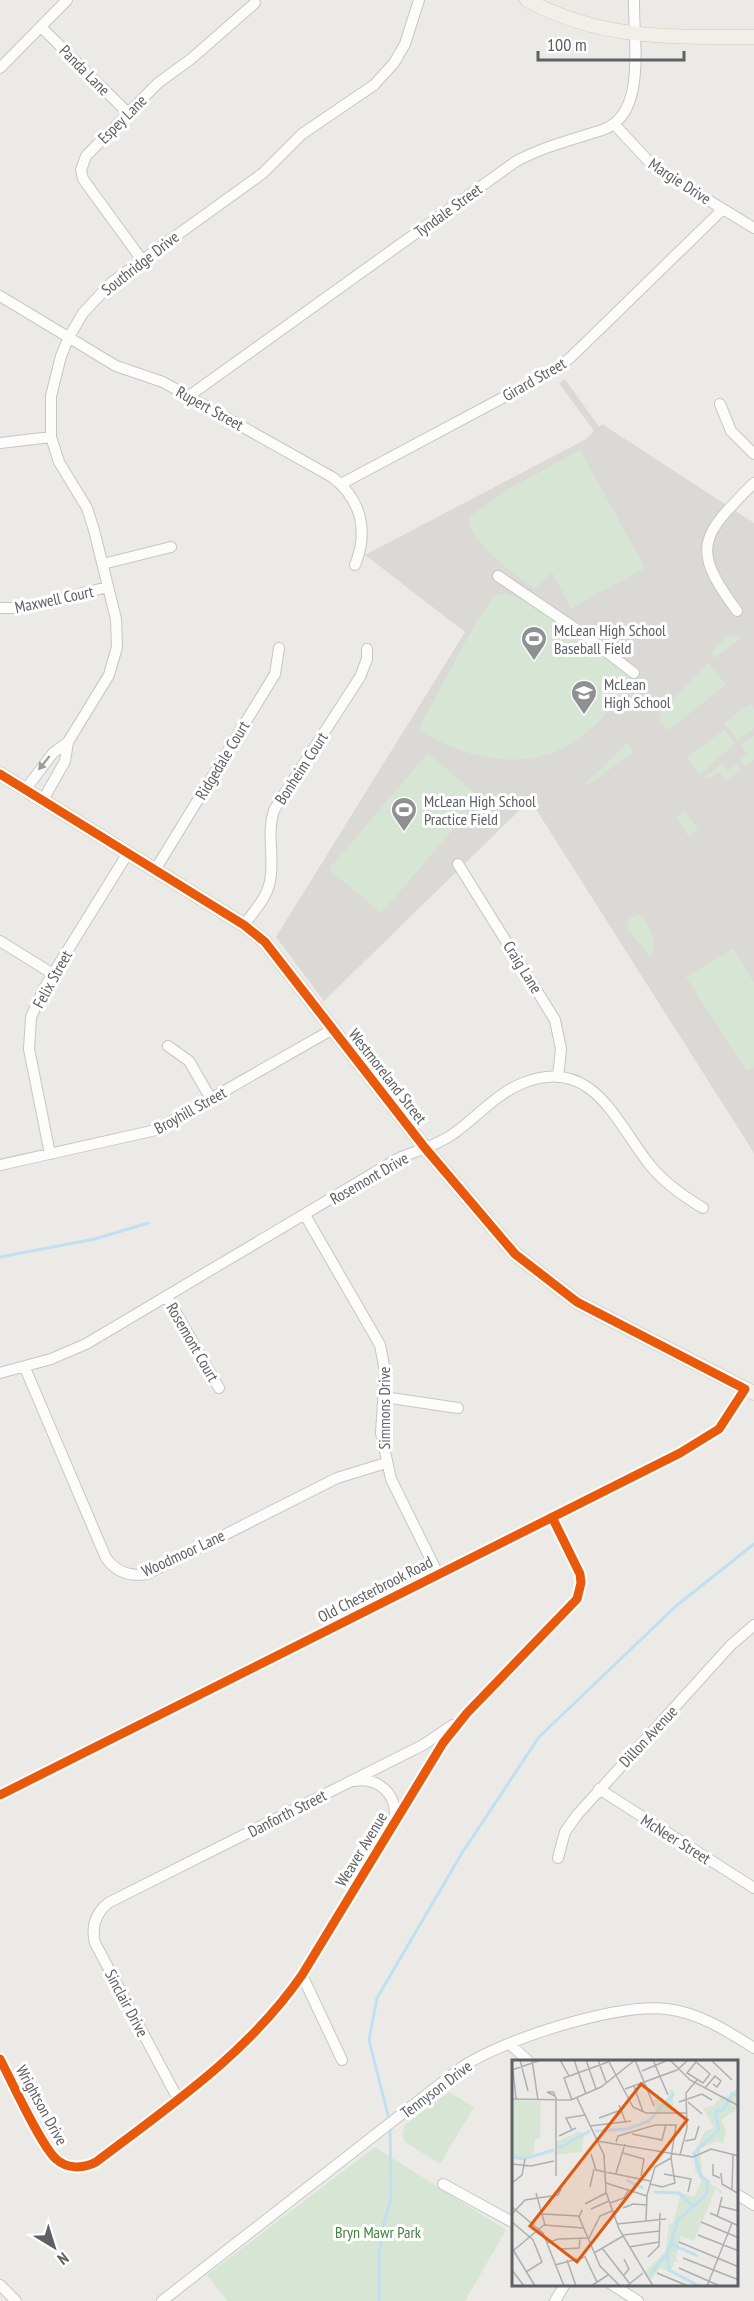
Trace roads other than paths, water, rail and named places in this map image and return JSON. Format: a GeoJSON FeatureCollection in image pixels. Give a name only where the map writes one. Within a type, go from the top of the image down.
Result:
{"type":"FeatureCollection","features":[{"type":"Feature","properties":{"kind":"main road"},"geometry":{"type":"LineString","coordinates":[[527,0],[587,26],[633,34],[754,37]]}},
{"type":"Feature","properties":{"kind":"main road","name":"Westmoreland Street"},"geometry":{"type":"LineString","coordinates":[[0,774],[244,925],[276,952],[425,1148],[509,1248],[553,1285],[585,1307],[750,1391]]}},
{"type":"Feature","properties":{"kind":"street"},"geometry":{"type":"LineString","coordinates":[[0,68],[67,0]]}},
{"type":"Feature","properties":{"kind":"street","name":"Southridge Drive"},"geometry":{"type":"LineString","coordinates":[[25,790],[53,753],[68,741],[114,662],[117,632],[103,564],[87,508],[66,477],[51,437],[51,396],[54,376],[69,337],[97,297],[142,260],[264,172],[302,134],[374,86],[394,63],[405,44],[419,0]]}},
{"type":"Feature","properties":{"kind":"street"},"geometry":{"type":"LineString","coordinates":[[614,124],[622,117],[633,98],[634,0]]}},
{"type":"Feature","properties":{"kind":"street","name":"Espey Lane"},"geometry":{"type":"LineString","coordinates":[[83,179],[81,170],[86,156],[128,113],[158,83],[191,59],[255,3]]}},
{"type":"Feature","properties":{"kind":"street","name":"Panda Lane"},"geometry":{"type":"LineString","coordinates":[[41,27],[128,113]]}},
{"type":"Feature","properties":{"kind":"street","name":"Margie Drive"},"geometry":{"type":"LineString","coordinates":[[614,124],[654,167],[754,228]]}},
{"type":"Feature","properties":{"kind":"street","name":"Tyndale Street"},"geometry":{"type":"LineString","coordinates":[[189,396],[515,162],[554,143],[604,130],[614,124]]}},
{"type":"Feature","properties":{"kind":"street"},"geometry":{"type":"LineString","coordinates":[[72,184],[83,179],[142,260]]}},
{"type":"Feature","properties":{"kind":"street","name":"Girard Street"},"geometry":{"type":"LineString","coordinates":[[341,484],[551,372],[579,350],[723,209]]}},
{"type":"Feature","properties":{"kind":"street","name":"Rupert Street"},"geometry":{"type":"LineString","coordinates":[[0,296],[116,366],[153,377],[341,484],[356,504],[362,529],[362,541],[355,565]]}},
{"type":"Feature","properties":{"kind":"street"},"geometry":{"type":"LineString","coordinates":[[720,404],[731,431],[754,454]]}},
{"type":"Feature","properties":{"kind":"street"},"geometry":{"type":"LineString","coordinates":[[0,443],[51,437]]}},
{"type":"Feature","properties":{"kind":"street"},"geometry":{"type":"LineString","coordinates":[[737,611],[710,571],[708,549],[714,526],[754,483]]}},
{"type":"Feature","properties":{"kind":"street","name":"Maxwell Court"},"geometry":{"type":"LineString","coordinates":[[103,564],[171,547]]}},
{"type":"Feature","properties":{"kind":"street"},"geometry":{"type":"LineString","coordinates":[[498,576],[582,633],[634,673]]}},
{"type":"Feature","properties":{"kind":"street","name":"Maxwell Court"},"geometry":{"type":"LineString","coordinates":[[0,608],[23,608],[108,587]]}},
{"type":"Feature","properties":{"kind":"street","name":"Ridgedale Court"},"geometry":{"type":"LineString","coordinates":[[155,870],[275,674],[279,648]]}},
{"type":"Feature","properties":{"kind":"street","name":"Bonheim Court"},"geometry":{"type":"LineString","coordinates":[[244,925],[263,898],[271,879],[269,836],[274,810],[360,677],[367,659],[367,649]]}},
{"type":"Feature","properties":{"kind":"street","name":"Southridge Drive"},"geometry":{"type":"LineString","coordinates":[[42,800],[65,761],[68,741]]}},
{"type":"Feature","properties":{"kind":"street","name":"Felix Street"},"geometry":{"type":"LineString","coordinates":[[50,1154],[32,1073],[28,1032],[36,1004],[128,853]]}},
{"type":"Feature","properties":{"kind":"street","name":"Craig Lane"},"geometry":{"type":"LineString","coordinates":[[458,864],[555,1020],[561,1049],[558,1077]]}},
{"type":"Feature","properties":{"kind":"street"},"geometry":{"type":"LineString","coordinates":[[0,941],[53,974]]}},
{"type":"Feature","properties":{"kind":"street","name":"Broyhill Street"},"geometry":{"type":"LineString","coordinates":[[0,1165],[156,1130],[333,1029]]}},
{"type":"Feature","properties":{"kind":"street"},"geometry":{"type":"LineString","coordinates":[[168,1046],[189,1061],[212,1099]]}},
{"type":"Feature","properties":{"kind":"street","name":"Rosemont Drive"},"geometry":{"type":"LineString","coordinates":[[0,1373],[25,1368],[77,1349],[399,1158],[451,1136],[522,1083],[558,1077],[584,1085],[597,1093],[616,1114],[651,1166],[680,1193],[703,1208]]}},
{"type":"Feature","properties":{"kind":"street","name":"Simmons Drive"},"geometry":{"type":"LineString","coordinates":[[305,1215],[380,1345],[386,1371],[381,1433],[386,1463],[391,1479],[438,1574]]}},
{"type":"Feature","properties":{"kind":"street","name":"Rosemont Court"},"geometry":{"type":"LineString","coordinates":[[167,1297],[219,1388]]}},
{"type":"Feature","properties":{"kind":"street","name":"Woodmoor Lane"},"geometry":{"type":"LineString","coordinates":[[25,1368],[106,1558],[113,1567],[129,1575],[147,1574],[337,1478],[386,1463]]}},
{"type":"Feature","properties":{"kind":"street","name":"Old Chesterbrook Road"},"geometry":{"type":"LineString","coordinates":[[0,1795],[709,1437],[750,1391]]}},
{"type":"Feature","properties":{"kind":"street"},"geometry":{"type":"LineString","coordinates":[[384,1397],[458,1408]]}},
{"type":"Feature","properties":{"kind":"street","name":"Weaver Avenue"},"geometry":{"type":"LineString","coordinates":[[96,2162],[178,2099],[266,2024],[302,1975],[443,1743],[467,1713],[577,1599],[581,1583],[580,1574],[552,1517]]}},
{"type":"Feature","properties":{"kind":"street","name":"Dillon Avenue"},"geometry":{"type":"LineString","coordinates":[[558,1858],[565,1832],[599,1789],[731,1646],[754,1625]]}},
{"type":"Feature","properties":{"kind":"street","name":"Danforth Street"},"geometry":{"type":"LineString","coordinates":[[104,1907],[423,1744],[467,1713]]}},
{"type":"Feature","properties":{"kind":"street"},"geometry":{"type":"LineString","coordinates":[[349,1781],[370,1780],[386,1790],[394,1806],[393,1824]]}},
{"type":"Feature","properties":{"kind":"street","name":"McNeer Street"},"geometry":{"type":"LineString","coordinates":[[599,1789],[753,1886]]}},
{"type":"Feature","properties":{"kind":"street","name":"Sinclair Drive"},"geometry":{"type":"LineString","coordinates":[[104,1907],[93,1925],[95,1943],[178,2099]]}},
{"type":"Feature","properties":{"kind":"street"},"geometry":{"type":"LineString","coordinates":[[302,1975],[342,2060]]}},
{"type":"Feature","properties":{"kind":"street","name":"Tennyson Drive"},"geometry":{"type":"LineString","coordinates":[[162,2301],[470,2062],[510,2044],[606,2015],[657,2008],[703,2019],[754,2048]]}},
{"type":"Feature","properties":{"kind":"street"},"geometry":{"type":"LineString","coordinates":[[510,2044],[527,2060]]}},
{"type":"Feature","properties":{"kind":"street","name":"Wrightson Drive"},"geometry":{"type":"LineString","coordinates":[[0,2059],[50,2153],[57,2160],[73,2167],[96,2162]]}},
{"type":"Feature","properties":{"kind":"street"},"geometry":{"type":"LineString","coordinates":[[443,2184],[512,2222]]}},
{"type":"Feature","properties":{"kind":"street"},"geometry":{"type":"LineString","coordinates":[[739,2196],[754,2205]]}},
{"type":"Feature","properties":{"kind":"street"},"geometry":{"type":"LineString","coordinates":[[0,2285],[16,2301]]}},
{"type":"Feature","properties":{"kind":"street"},"geometry":{"type":"LineString","coordinates":[[555,2301],[564,2286]]}},
{"type":"Feature","properties":{"kind":"street"},"geometry":{"type":"LineString","coordinates":[[614,2286],[638,2301]]}},
{"type":"Feature","properties":{"kind":"waterway"},"geometry":{"type":"LineString","coordinates":[[0,1257],[95,1239],[148,1223]]}},
{"type":"Feature","properties":{"kind":"waterway"},"geometry":{"type":"LineString","coordinates":[[389,2119],[369,2040],[377,1998],[462,1853],[539,1737],[676,1606],[754,1544]]}},
{"type":"Feature","properties":{"kind":"waterway"},"geometry":{"type":"LineString","coordinates":[[379,2301],[379,2254],[384,2222],[391,2200],[390,2126]]}},
{"type":"Feature","properties":{"kind":"place","name":"McLean High School Baseball Field"},"geometry":{"type":"Point","coordinates":[534,662]}},
{"type":"Feature","properties":{"kind":"place","name":"McLean High School"},"geometry":{"type":"Point","coordinates":[584,716]}},
{"type":"Feature","properties":{"kind":"place","name":"McLean High School Practice Field"},"geometry":{"type":"Point","coordinates":[404,833]}},
{"type":"Feature","properties":{"kind":"park label","name":"Bryn Mawr Park"},"geometry":{"type":"Point","coordinates":[378,2232]}}]}
